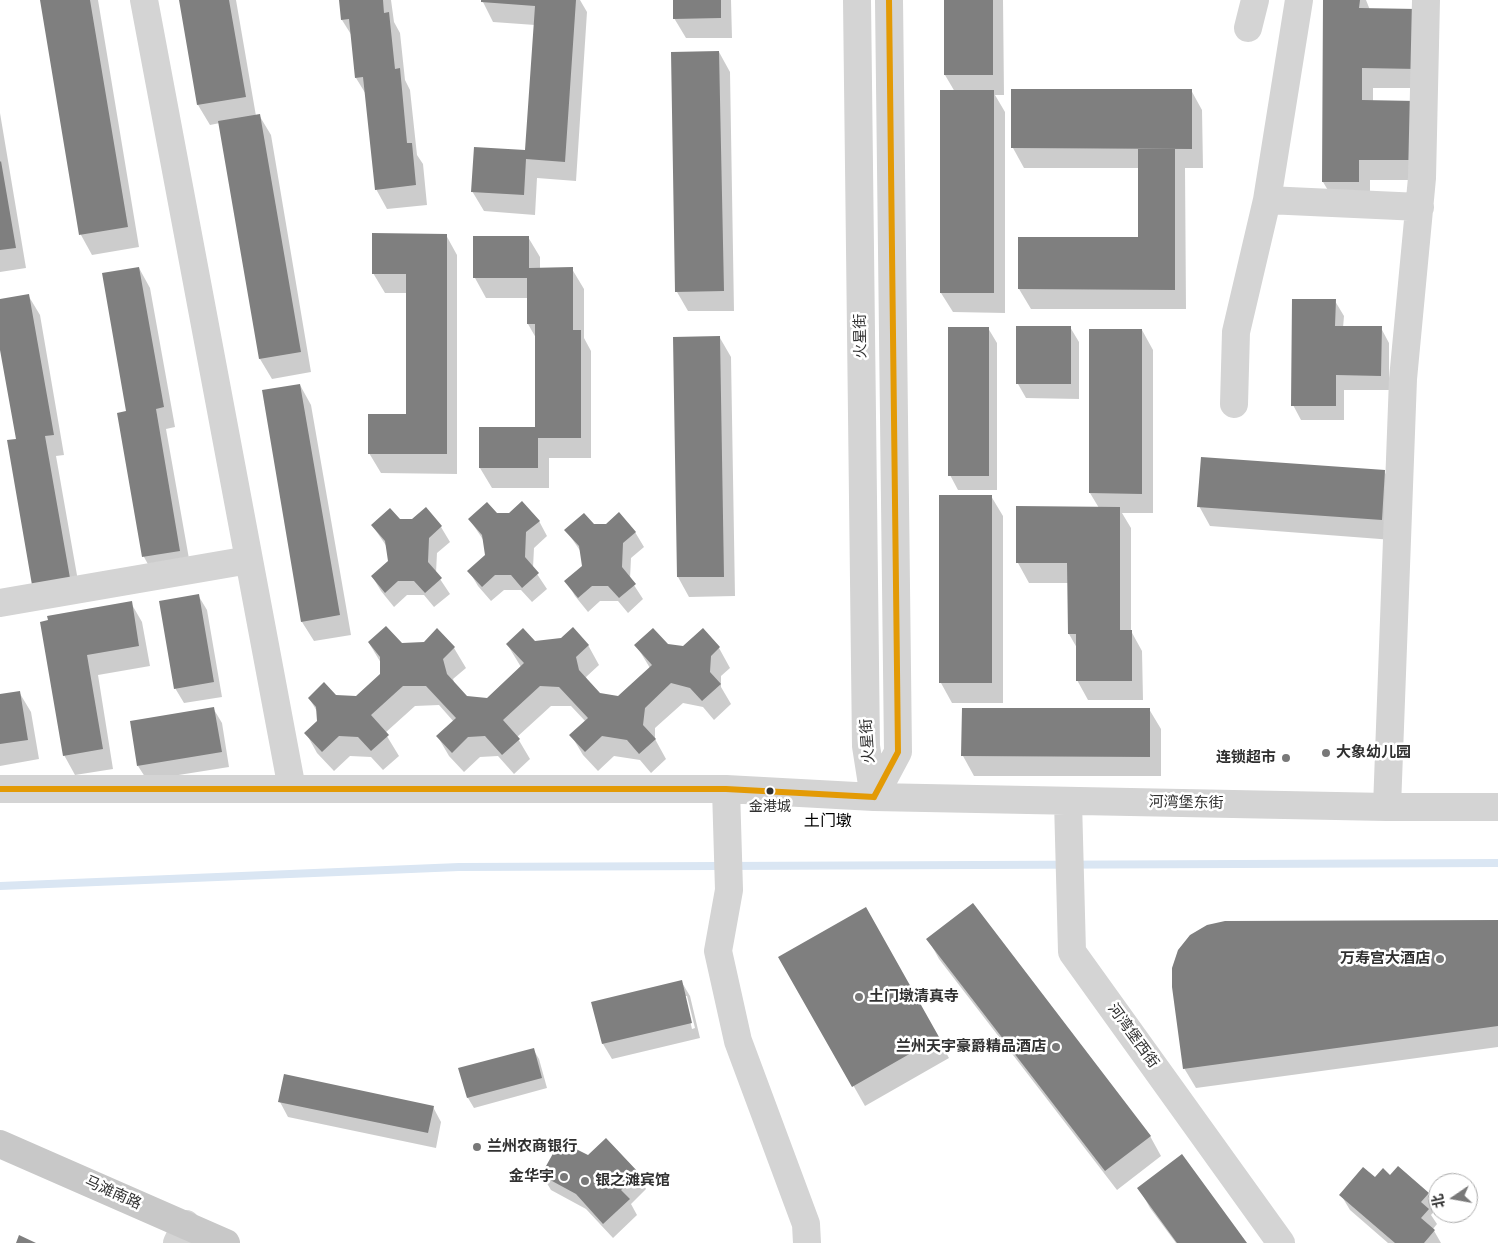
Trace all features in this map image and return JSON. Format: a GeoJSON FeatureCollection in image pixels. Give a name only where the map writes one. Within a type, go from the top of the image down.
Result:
{"type":"FeatureCollection","features":[{"type":"Feature","properties":{"kind":"main road","name":"马滩南路"},"geometry":{"type":"LineString","coordinates":[[0,1144],[181,1234],[226,1243]]}},
{"type":"Feature","properties":{"kind":"street"},"geometry":{"type":"LineString","coordinates":[[144,0],[292,789]]}},
{"type":"Feature","properties":{"kind":"street","name":"火星街"},"geometry":{"type":"LineString","coordinates":[[857,0],[866,746],[874,797]]}},
{"type":"Feature","properties":{"kind":"street","name":"火星街"},"geometry":{"type":"LineString","coordinates":[[874,797],[898,752],[889,0]]}},
{"type":"Feature","properties":{"kind":"street"},"geometry":{"type":"LineString","coordinates":[[1248,28],[1255,0]]}},
{"type":"Feature","properties":{"kind":"street"},"geometry":{"type":"LineString","coordinates":[[1234,404],[1236,332],[1267,200],[1299,0]]}},
{"type":"Feature","properties":{"kind":"street"},"geometry":{"type":"LineString","coordinates":[[1387,807],[1403,379],[1422,178],[1426,0]]}},
{"type":"Feature","properties":{"kind":"street"},"geometry":{"type":"LineString","coordinates":[[1267,200],[1420,207]]}},
{"type":"Feature","properties":{"kind":"street"},"geometry":{"type":"LineString","coordinates":[[0,603],[249,560]]}},
{"type":"Feature","properties":{"kind":"street","name":"河湾堡东街"},"geometry":{"type":"LineString","coordinates":[[0,789],[726,789],[874,797],[1387,807],[1498,807]]}},
{"type":"Feature","properties":{"kind":"street"},"geometry":{"type":"LineString","coordinates":[[726,789],[730,890],[718,951],[738,1041],[806,1224],[807,1243]]}},
{"type":"Feature","properties":{"kind":"street","name":"河湾堡西街"},"geometry":{"type":"LineString","coordinates":[[1068,801],[1072,952],[1281,1243]]}},
{"type":"Feature","properties":{"kind":"building"},"geometry":{"type":"Polygon","coordinates":[[[40,0],[90,0],[128,227],[79,235],[40,0]]]}},
{"type":"Feature","properties":{"kind":"building"},"geometry":{"type":"Polygon","coordinates":[[[179,0],[229,0],[246,97],[197,105],[179,0]]]}},
{"type":"Feature","properties":{"kind":"building"},"geometry":{"type":"Polygon","coordinates":[[[339,0],[383,0],[384,13],[389,12],[395,69],[400,68],[407,143],[412,143],[416,185],[375,190],[363,77],[355,78],[349,19],[341,20],[339,0]]]}},
{"type":"Feature","properties":{"kind":"building"},"geometry":{"type":"Polygon","coordinates":[[[481,0],[576,0],[565,162],[526,159],[524,195],[471,192],[474,147],[525,150],[535,6],[481,2],[481,0]]]}},
{"type":"Feature","properties":{"kind":"building"},"geometry":{"type":"Polygon","coordinates":[[[673,0],[721,0],[721,18],[673,19],[673,0]]]}},
{"type":"Feature","properties":{"kind":"building"},"geometry":{"type":"Polygon","coordinates":[[[944,0],[993,0],[993,75],[944,75],[944,0]]]}},
{"type":"Feature","properties":{"kind":"building"},"geometry":{"type":"Polygon","coordinates":[[[1323,0],[1360,0],[1359,8],[1417,9],[1417,69],[1362,68],[1362,100],[1417,101],[1417,160],[1359,160],[1359,182],[1322,182],[1323,0]]]}},
{"type":"Feature","properties":{"kind":"building"},"geometry":{"type":"Polygon","coordinates":[[[719,51],[724,291],[675,292],[671,52],[719,51]]]}},
{"type":"Feature","properties":{"kind":"building"},"geometry":{"type":"Polygon","coordinates":[[[1011,89],[1192,89],[1192,149],[1011,148],[1011,89]]]}},
{"type":"Feature","properties":{"kind":"building"},"geometry":{"type":"Polygon","coordinates":[[[940,90],[994,90],[994,293],[940,293],[940,90]]]}},
{"type":"Feature","properties":{"kind":"building"},"geometry":{"type":"Polygon","coordinates":[[[260,114],[301,352],[259,359],[218,121],[260,114]]]}},
{"type":"Feature","properties":{"kind":"building"},"geometry":{"type":"Polygon","coordinates":[[[1138,149],[1175,149],[1175,290],[1018,289],[1018,237],[1138,237],[1138,149]]]}},
{"type":"Feature","properties":{"kind":"building"},"geometry":{"type":"Polygon","coordinates":[[[0,162],[16,248],[0,250],[0,162]]]}},
{"type":"Feature","properties":{"kind":"building"},"geometry":{"type":"Polygon","coordinates":[[[372,233],[447,234],[447,454],[368,454],[368,414],[406,414],[406,274],[372,274],[372,233]]]}},
{"type":"Feature","properties":{"kind":"building"},"geometry":{"type":"Polygon","coordinates":[[[473,236],[529,236],[529,268],[573,267],[573,330],[581,330],[581,438],[538,438],[538,468],[479,468],[479,427],[535,427],[535,324],[527,324],[527,278],[473,278],[473,236]]]}},
{"type":"Feature","properties":{"kind":"building"},"geometry":{"type":"Polygon","coordinates":[[[139,267],[164,407],[156,409],[180,551],[142,557],[117,413],[126,411],[102,273],[139,267]]]}},
{"type":"Feature","properties":{"kind":"building"},"geometry":{"type":"Polygon","coordinates":[[[29,294],[54,435],[45,436],[70,578],[32,585],[7,440],[16,439],[0,350],[0,299],[29,294]]]}},
{"type":"Feature","properties":{"kind":"building"},"geometry":{"type":"Polygon","coordinates":[[[1292,299],[1336,299],[1335,326],[1382,326],[1381,376],[1336,375],[1336,406],[1291,406],[1292,299]]]}},
{"type":"Feature","properties":{"kind":"building"},"geometry":{"type":"Polygon","coordinates":[[[1016,326],[1071,326],[1071,384],[1016,384],[1016,326]]]}},
{"type":"Feature","properties":{"kind":"building"},"geometry":{"type":"Polygon","coordinates":[[[948,327],[989,327],[989,476],[948,476],[948,327]]]}},
{"type":"Feature","properties":{"kind":"building"},"geometry":{"type":"Polygon","coordinates":[[[1089,329],[1142,329],[1142,494],[1089,493],[1089,329]]]}},
{"type":"Feature","properties":{"kind":"building"},"geometry":{"type":"Polygon","coordinates":[[[720,336],[724,577],[677,577],[673,337],[720,336]]]}},
{"type":"Feature","properties":{"kind":"building"},"geometry":{"type":"Polygon","coordinates":[[[300,384],[340,615],[301,622],[262,390],[300,384]]]}},
{"type":"Feature","properties":{"kind":"building"},"geometry":{"type":"Polygon","coordinates":[[[1201,457],[1385,470],[1382,520],[1197,507],[1201,457]]]}},
{"type":"Feature","properties":{"kind":"building"},"geometry":{"type":"Polygon","coordinates":[[[939,495],[992,495],[992,683],[939,683],[939,495]]]}},
{"type":"Feature","properties":{"kind":"building"},"geometry":{"type":"Polygon","coordinates":[[[522,501],[540,521],[526,532],[525,557],[539,573],[522,588],[511,575],[495,575],[482,587],[467,571],[485,555],[482,535],[468,519],[487,502],[497,513],[509,513],[522,501]]]}},
{"type":"Feature","properties":{"kind":"building"},"geometry":{"type":"Polygon","coordinates":[[[1016,506],[1120,507],[1120,630],[1132,630],[1132,681],[1076,681],[1076,634],[1068,634],[1067,563],[1016,563],[1016,506]]]}},
{"type":"Feature","properties":{"kind":"building"},"geometry":{"type":"Polygon","coordinates":[[[426,507],[442,526],[429,538],[428,562],[442,578],[425,593],[414,581],[398,581],[385,593],[371,576],[388,561],[385,541],[371,525],[390,508],[400,519],[412,519],[426,507]]]}},
{"type":"Feature","properties":{"kind":"building"},"geometry":{"type":"Polygon","coordinates":[[[619,512],[636,532],[623,543],[622,567],[636,584],[619,598],[608,586],[592,586],[578,598],[564,581],[582,566],[579,546],[564,530],[584,513],[594,524],[606,524],[619,512]]]}},
{"type":"Feature","properties":{"kind":"building"},"geometry":{"type":"Polygon","coordinates":[[[199,594],[214,682],[174,689],[159,601],[199,594]]]}},
{"type":"Feature","properties":{"kind":"building"},"geometry":{"type":"Polygon","coordinates":[[[132,601],[139,646],[87,655],[103,749],[63,756],[40,622],[48,620],[47,616],[132,601]]]}},
{"type":"Feature","properties":{"kind":"building"},"geometry":{"type":"Polygon","coordinates":[[[386,626],[402,643],[424,642],[437,628],[455,647],[443,659],[447,674],[467,696],[487,698],[524,663],[506,644],[523,628],[535,641],[561,638],[573,627],[589,645],[576,657],[579,670],[600,693],[618,696],[652,665],[634,645],[653,628],[668,644],[683,646],[703,628],[720,647],[711,656],[710,672],[721,684],[702,701],[690,688],[671,683],[645,708],[643,725],[656,739],[639,754],[627,740],[602,736],[585,752],[569,735],[588,718],[559,687],[540,686],[503,720],[520,739],[502,755],[485,736],[468,737],[452,753],[436,736],[456,718],[426,686],[403,686],[371,715],[389,735],[371,751],[358,737],[339,736],[322,752],[304,733],[317,721],[316,707],[308,698],[324,682],[336,695],[356,696],[380,674],[380,657],[368,642],[386,626]]]}},
{"type":"Feature","properties":{"kind":"building"},"geometry":{"type":"Polygon","coordinates":[[[20,691],[28,740],[0,744],[0,694],[20,691]]]}},
{"type":"Feature","properties":{"kind":"building"},"geometry":{"type":"Polygon","coordinates":[[[214,707],[222,752],[137,766],[130,721],[214,707]]]}},
{"type":"Feature","properties":{"kind":"building"},"geometry":{"type":"Polygon","coordinates":[[[962,708],[1150,708],[1150,757],[961,756],[962,708]]]}},
{"type":"Feature","properties":{"kind":"building"},"geometry":{"type":"Polygon","coordinates":[[[973,903],[1151,1136],[1105,1171],[926,939],[973,903]]]}},
{"type":"Feature","properties":{"kind":"building","name":"土门墩清真寺"},"geometry":{"type":"Polygon","coordinates":[[[866,907],[939,1037],[852,1087],[778,957],[866,907]]]}},
{"type":"Feature","properties":{"kind":"building"},"geometry":{"type":"Polygon","coordinates":[[[1498,920],[1498,1026],[1183,1069],[1172,987],[1172,968],[1178,950],[1190,935],[1207,925],[1225,921],[1498,920]]]}},
{"type":"Feature","properties":{"kind":"building"},"geometry":{"type":"Polygon","coordinates":[[[682,980],[692,1023],[602,1044],[591,1002],[682,980]]]}},
{"type":"Feature","properties":{"kind":"building"},"geometry":{"type":"Polygon","coordinates":[[[534,1048],[542,1078],[467,1098],[458,1068],[534,1048]]]}},
{"type":"Feature","properties":{"kind":"building"},"geometry":{"type":"Polygon","coordinates":[[[284,1074],[434,1106],[428,1133],[278,1102],[284,1074]]]}},
{"type":"Feature","properties":{"kind":"building"},"geometry":{"type":"Polygon","coordinates":[[[606,1138],[639,1173],[621,1190],[630,1199],[603,1224],[576,1194],[541,1175],[560,1141],[588,1155],[606,1138]]]}},
{"type":"Feature","properties":{"kind":"building"},"geometry":{"type":"Polygon","coordinates":[[[1182,1154],[1247,1243],[1177,1243],[1137,1188],[1182,1154]]]}},
{"type":"Feature","properties":{"kind":"building"},"geometry":{"type":"Polygon","coordinates":[[[1398,1166],[1428,1192],[1421,1202],[1428,1210],[1421,1218],[1435,1230],[1424,1243],[1395,1243],[1339,1195],[1363,1167],[1375,1177],[1383,1168],[1390,1175],[1398,1166]]]}},
{"type":"Feature","properties":{"kind":"building"},"geometry":{"type":"Polygon","coordinates":[[[19,1235],[36,1243],[16,1243],[19,1235]]]}},
{"type":"Feature","properties":{"kind":"waterway"},"geometry":{"type":"LineString","coordinates":[[0,886],[459,867],[1498,863]]}},
{"type":"Feature","properties":{"kind":"transit line"},"geometry":{"type":"LineString","coordinates":[[874,797],[898,752],[889,0]]}},
{"type":"Feature","properties":{"kind":"transit line"},"geometry":{"type":"LineString","coordinates":[[0,789],[726,789],[874,797]]}},
{"type":"Feature","properties":{"kind":"place","name":"大象幼儿园"},"geometry":{"type":"Point","coordinates":[1326,753]}},
{"type":"Feature","properties":{"kind":"place","name":"连锁超市"},"geometry":{"type":"Point","coordinates":[1286,758]}},
{"type":"Feature","properties":{"kind":"place","name":"金港城"},"geometry":{"type":"Point","coordinates":[770,791]}},
{"type":"Feature","properties":{"kind":"place","name":"万寿宫大酒店"},"geometry":{"type":"Point","coordinates":[1440,959]}},
{"type":"Feature","properties":{"kind":"place","name":"土门墩清真寺"},"geometry":{"type":"Point","coordinates":[859,997]}},
{"type":"Feature","properties":{"kind":"place","name":"兰州天宇豪爵精品酒店"},"geometry":{"type":"Point","coordinates":[1056,1047]}},
{"type":"Feature","properties":{"kind":"place","name":"兰州农商银行"},"geometry":{"type":"Point","coordinates":[477,1147]}},
{"type":"Feature","properties":{"kind":"place","name":"金华宇"},"geometry":{"type":"Point","coordinates":[564,1177]}},
{"type":"Feature","properties":{"kind":"place","name":"银之滩宾馆"},"geometry":{"type":"Point","coordinates":[585,1181]}},
{"type":"Feature","properties":{"kind":"district","name":"土门墩"},"geometry":{"type":"Point","coordinates":[828,822]}}]}
